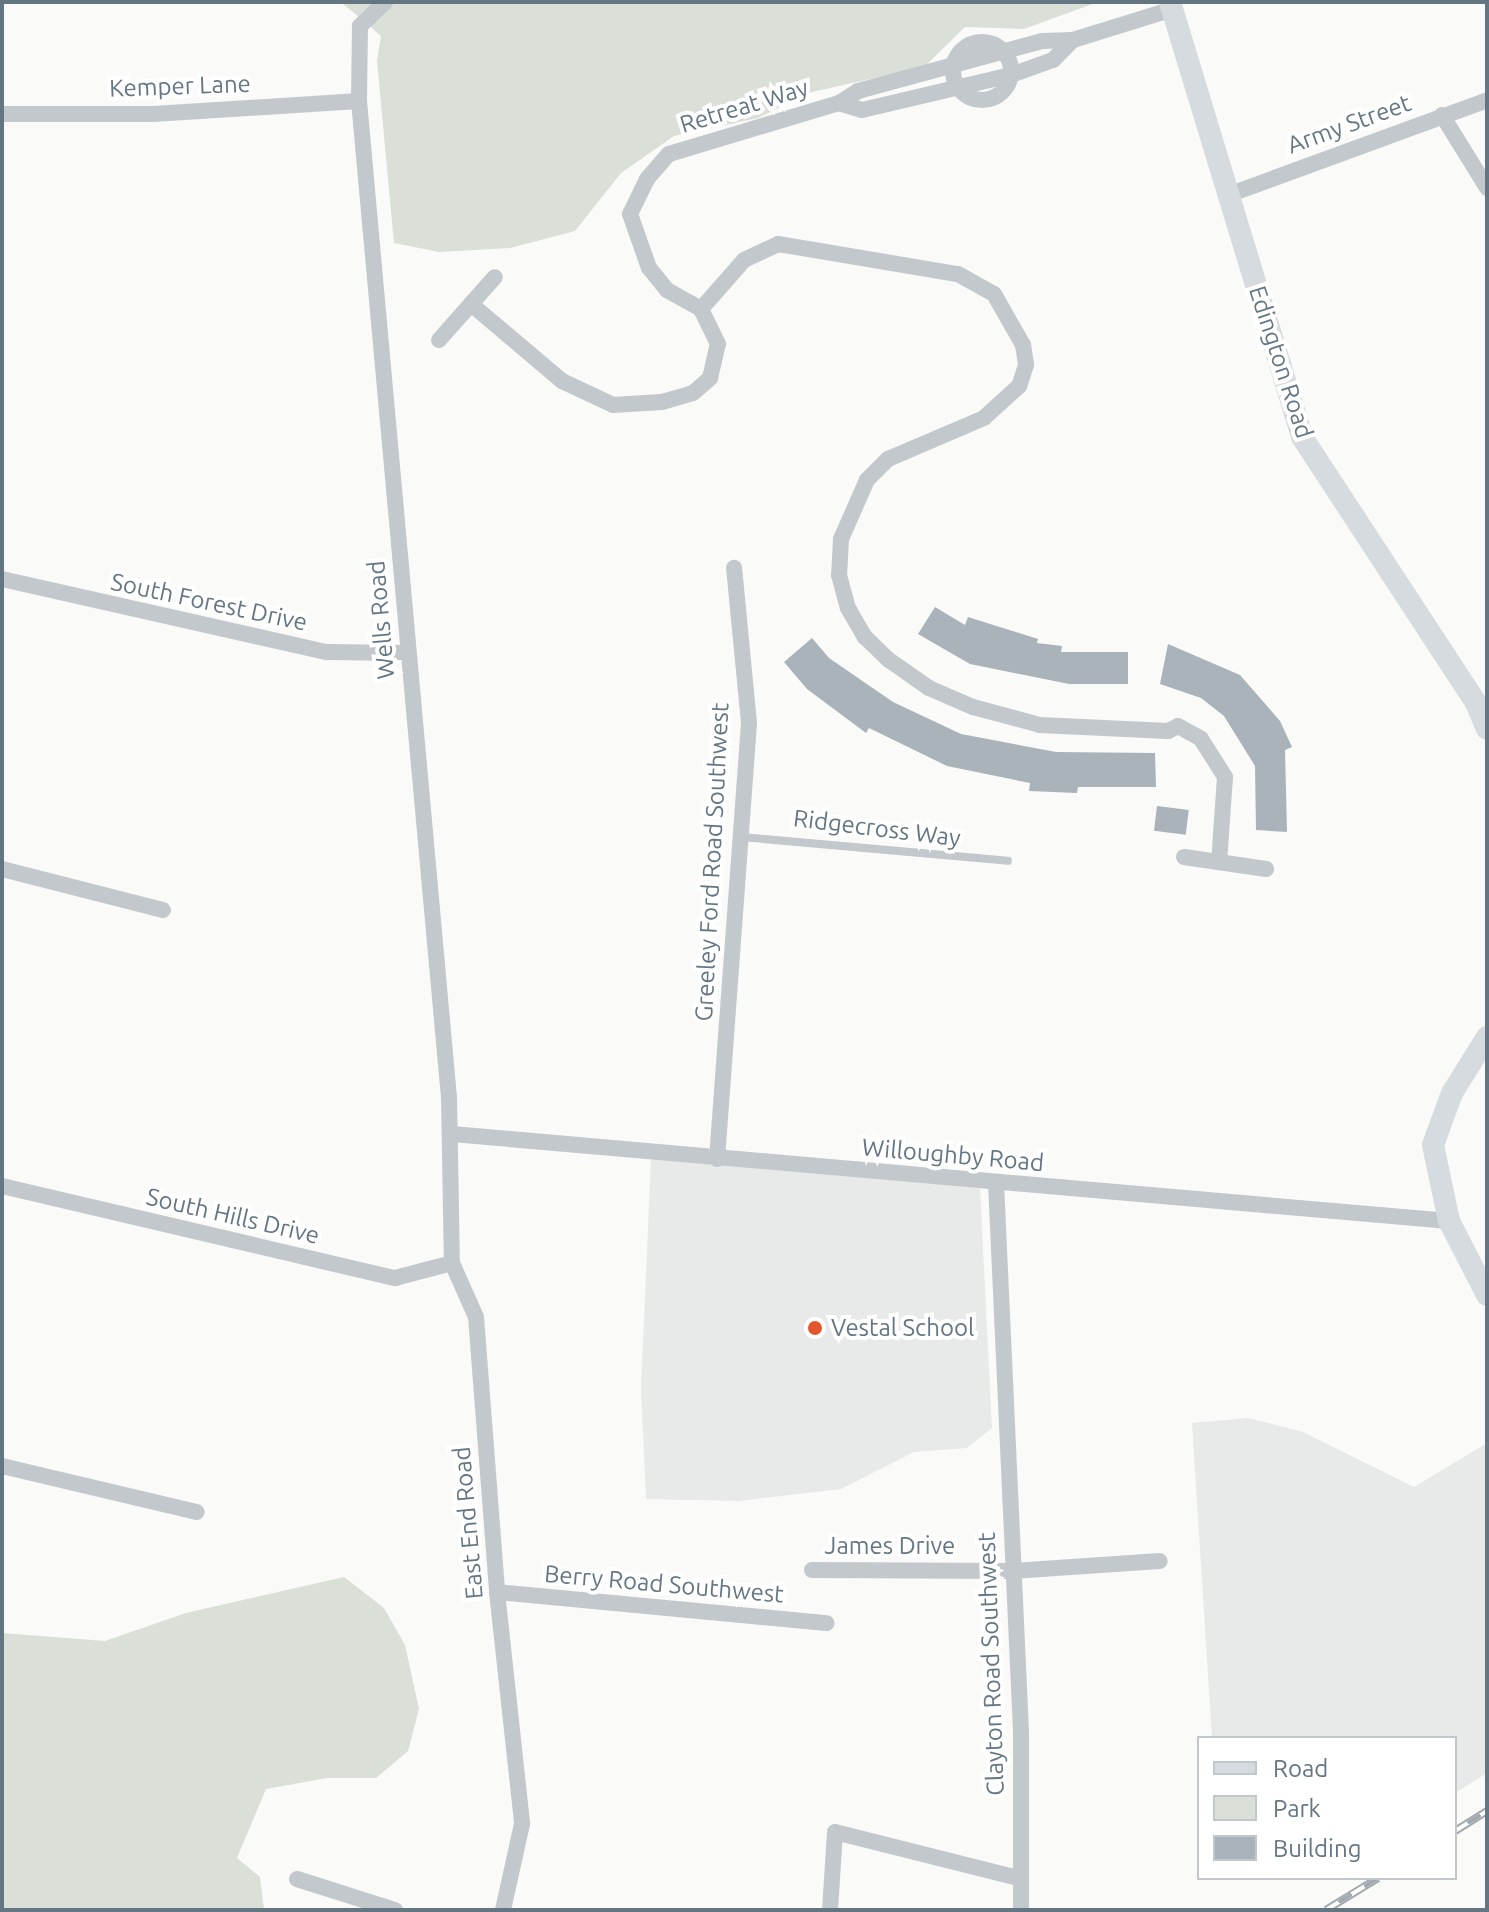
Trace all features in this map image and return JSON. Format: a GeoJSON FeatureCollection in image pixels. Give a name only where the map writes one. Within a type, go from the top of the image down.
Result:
{"type":"FeatureCollection","features":[{"type":"Feature","properties":{"kind":"street","name":"Wells Road"},"geometry":{"type":"LineString","coordinates":[[385,2],[360,26],[359,101],[452,1134]]}},
{"type":"Feature","properties":{"kind":"street","name":"Retreat Way"},"geometry":{"type":"LineString","coordinates":[[1005,53],[1042,41],[1073,40],[1172,6]]}},
{"type":"Feature","properties":{"kind":"street","name":"Edington Road"},"geometry":{"type":"LineString","coordinates":[[1172,6],[1302,437],[1476,703],[1487,729]]}},
{"type":"Feature","properties":{"kind":"street","name":"Retreat Way"},"geometry":{"type":"LineString","coordinates":[[839,103],[862,110],[1011,75],[1053,60],[1073,40]]}},
{"type":"Feature","properties":{"kind":"street"},"geometry":{"type":"LineString","coordinates":[[958,88],[953,67],[964,48],[974,43],[996,46],[1005,53],[1011,75]]}},
{"type":"Feature","properties":{"kind":"street","name":"Retreat Way"},"geometry":{"type":"LineString","coordinates":[[701,309],[667,290],[635,242],[630,214],[647,179],[669,154],[839,103],[858,91],[953,67]]}},
{"type":"Feature","properties":{"kind":"street","name":"Army Street"},"geometry":{"type":"LineString","coordinates":[[1228,195],[1487,100]]}},
{"type":"Feature","properties":{"kind":"street","name":"Kemper Lane"},"geometry":{"type":"LineString","coordinates":[[2,114],[153,114],[359,101]]}},
{"type":"Feature","properties":{"kind":"street"},"geometry":{"type":"LineString","coordinates":[[1442,115],[1487,188]]}},
{"type":"Feature","properties":{"kind":"street"},"geometry":{"type":"LineString","coordinates":[[471,304],[562,381],[613,405],[662,402],[693,393],[710,378],[718,344],[701,309],[744,260],[778,244],[958,274],[994,294],[1023,345],[1026,365],[1019,386],[984,418],[888,459],[867,480],[841,539],[839,575],[848,608],[865,637],[889,660],[929,688],[973,707],[1040,725],[1168,731],[1178,726],[1201,739],[1225,777],[1219,862]]}},
{"type":"Feature","properties":{"kind":"street"},"geometry":{"type":"LineString","coordinates":[[439,340],[495,277]]}},
{"type":"Feature","properties":{"kind":"street","name":"Greeley Ford Road Southwest"},"geometry":{"type":"LineString","coordinates":[[717,1159],[749,723],[734,568]]}},
{"type":"Feature","properties":{"kind":"street","name":"South Forest Drive"},"geometry":{"type":"LineString","coordinates":[[2,579],[327,652],[408,653]]}},
{"type":"Feature","properties":{"kind":"street"},"geometry":{"type":"LineString","coordinates":[[1184,857],[1266,869]]}},
{"type":"Feature","properties":{"kind":"street"},"geometry":{"type":"LineString","coordinates":[[2,869],[163,910]]}},
{"type":"Feature","properties":{"kind":"street"},"geometry":{"type":"LineString","coordinates":[[1487,1037],[1452,1093],[1433,1145],[1449,1221],[1487,1295]]}},
{"type":"Feature","properties":{"kind":"street","name":"Willoughby Road"},"geometry":{"type":"LineString","coordinates":[[452,1134],[1449,1221]]}},
{"type":"Feature","properties":{"kind":"street","name":"East End Road"},"geometry":{"type":"LineString","coordinates":[[452,1134],[452,1263],[476,1317],[497,1592],[522,1824],[503,1910]]}},
{"type":"Feature","properties":{"kind":"street","name":"Clayton Road Southwest"},"geometry":{"type":"LineString","coordinates":[[996,1183],[1021,1731],[1018,1878],[1021,1910]]}},
{"type":"Feature","properties":{"kind":"street","name":"South Hills Drive"},"geometry":{"type":"LineString","coordinates":[[2,1186],[395,1278],[452,1263]]}},
{"type":"Feature","properties":{"kind":"street"},"geometry":{"type":"LineString","coordinates":[[2,1466],[197,1512]]}},
{"type":"Feature","properties":{"kind":"street","name":"James Drive"},"geometry":{"type":"LineString","coordinates":[[812,1570],[1013,1571],[1160,1561]]}},
{"type":"Feature","properties":{"kind":"street","name":"Berry Road Southwest"},"geometry":{"type":"LineString","coordinates":[[497,1592],[827,1623]]}},
{"type":"Feature","properties":{"kind":"street"},"geometry":{"type":"LineString","coordinates":[[830,1910],[835,1832],[1018,1878]]}},
{"type":"Feature","properties":{"kind":"street"},"geometry":{"type":"LineString","coordinates":[[297,1879],[395,1910]]}},
{"type":"Feature","properties":{"kind":"lane","name":"Ridgecross Way"},"geometry":{"type":"LineString","coordinates":[[741,837],[1008,861]]}},
{"type":"Feature","properties":{"kind":"shaded area","name":"Vestal School"},"geometry":{"type":"Polygon","coordinates":[[[651,1159],[980,1188],[992,1428],[967,1448],[914,1452],[841,1489],[739,1501],[646,1499],[641,1388],[651,1159]]]}},
{"type":"Feature","properties":{"kind":"shaded area"},"geometry":{"type":"Polygon","coordinates":[[[1248,1418],[1303,1432],[1414,1487],[1487,1443],[1487,1773],[1457,1792],[1457,1736],[1212,1736],[1192,1423],[1248,1418]]]}},
{"type":"Feature","properties":{"kind":"green space"},"geometry":{"type":"Polygon","coordinates":[[[341,2],[1098,2],[1024,29],[965,27],[924,67],[812,92],[758,118],[674,136],[621,173],[575,231],[510,248],[439,252],[394,243],[377,61],[381,36],[341,2]]]}},
{"type":"Feature","properties":{"kind":"green space"},"geometry":{"type":"Polygon","coordinates":[[[344,1577],[384,1608],[405,1645],[419,1709],[408,1751],[376,1778],[327,1778],[266,1789],[237,1858],[260,1877],[264,1910],[2,1910],[2,1633],[105,1641],[186,1613],[344,1577]]]}},
{"type":"Feature","properties":{"kind":"building"},"geometry":{"type":"Polygon","coordinates":[[[935,607],[965,625],[968,617],[1038,639],[1037,643],[1062,646],[1061,652],[1128,652],[1128,684],[1069,684],[970,664],[918,634],[935,607]]]}},
{"type":"Feature","properties":{"kind":"building"},"geometry":{"type":"Polygon","coordinates":[[[812,638],[829,658],[893,702],[961,734],[1056,752],[1155,753],[1156,787],[1078,787],[1077,793],[1029,791],[1030,783],[947,766],[869,728],[866,733],[807,689],[784,662],[812,638]]]}},
{"type":"Feature","properties":{"kind":"building"},"geometry":{"type":"Polygon","coordinates":[[[1168,644],[1240,675],[1280,721],[1292,747],[1285,750],[1287,832],[1256,830],[1255,766],[1224,716],[1201,698],[1160,684],[1168,644]]]}},
{"type":"Feature","properties":{"kind":"building"},"geometry":{"type":"Polygon","coordinates":[[[1157,806],[1189,810],[1186,835],[1154,831],[1157,806]]]}},
{"type":"Feature","properties":{"kind":"railway"},"geometry":{"type":"LineString","coordinates":[[1457,1830],[1487,1811]]}},
{"type":"Feature","properties":{"kind":"railway"},"geometry":{"type":"LineString","coordinates":[[1326,1910],[1375,1880]]}},
{"type":"Feature","properties":{"kind":"place","name":"Vestal School"},"geometry":{"type":"Point","coordinates":[815,1328]}}]}
